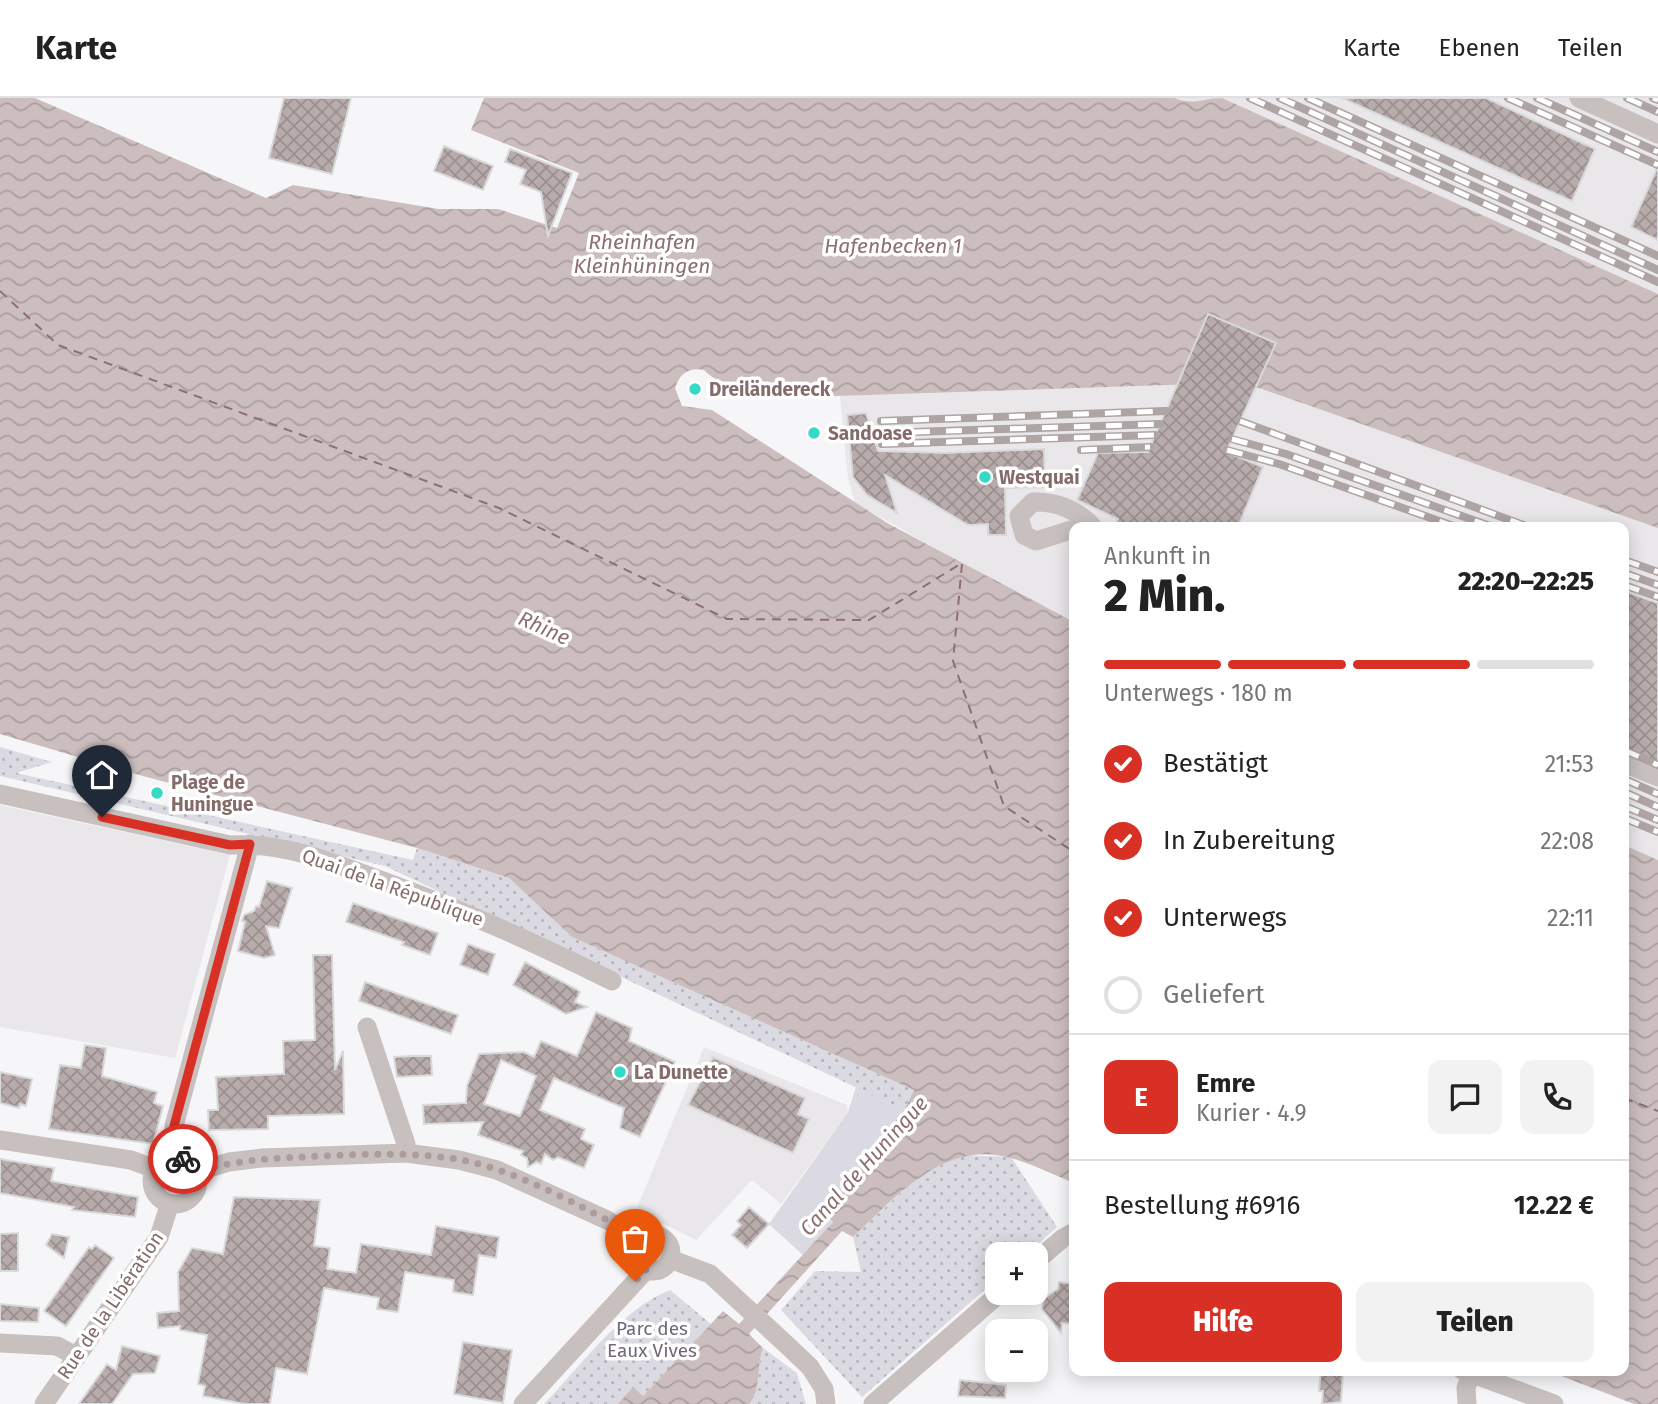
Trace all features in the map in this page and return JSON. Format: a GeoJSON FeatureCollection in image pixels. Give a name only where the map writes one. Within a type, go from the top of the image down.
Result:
{"type":"FeatureCollection","features":[{"type":"Feature","properties":{"kind":"street"},"geometry":{"type":"LineString","coordinates":[[1579,98],[1658,134]]}},
{"type":"Feature","properties":{"kind":"street"},"geometry":{"type":"LineString","coordinates":[[1069,531],[1036,541],[1020,529],[1019,516],[1033,502],[1048,502],[1084,517],[1088,522]]}},
{"type":"Feature","properties":{"kind":"street"},"geometry":{"type":"LineString","coordinates":[[1629,764],[1658,777]]}},
{"type":"Feature","properties":{"kind":"street","name":"Quai de la République"},"geometry":{"type":"LineString","coordinates":[[0,794],[230,845],[250,844],[319,857],[516,933],[612,981]]}},
{"type":"Feature","properties":{"kind":"street"},"geometry":{"type":"LineString","coordinates":[[174,1158],[174,1126],[250,844]]}},
{"type":"Feature","properties":{"kind":"street"},"geometry":{"type":"LineString","coordinates":[[367,1027],[406,1144],[406,1153]]}},
{"type":"Feature","properties":{"kind":"street"},"geometry":{"type":"LineString","coordinates":[[0,1140],[131,1160],[155,1169]]}},
{"type":"Feature","properties":{"kind":"street"},"geometry":{"type":"LineString","coordinates":[[196,1172],[229,1161],[262,1158],[406,1153],[459,1160],[497,1170],[607,1220],[640,1240]]}},
{"type":"Feature","properties":{"kind":"street"},"geometry":{"type":"LineString","coordinates":[[174,1158],[185,1160],[196,1172],[197,1186],[189,1198],[170,1203],[154,1190],[155,1169],[163,1161],[174,1158]]}},
{"type":"Feature","properties":{"kind":"street","name":"Rue de la Libération"},"geometry":{"type":"LineString","coordinates":[[44,1404],[159,1237],[170,1203]]}},
{"type":"Feature","properties":{"kind":"street"},"geometry":{"type":"LineString","coordinates":[[649,1235],[659,1236],[667,1241],[670,1259],[664,1268],[646,1270],[635,1256],[640,1240],[649,1235]]}},
{"type":"Feature","properties":{"kind":"street"},"geometry":{"type":"LineString","coordinates":[[1048,1251],[1069,1235]]}},
{"type":"Feature","properties":{"kind":"street"},"geometry":{"type":"LineString","coordinates":[[670,1259],[710,1274],[789,1347],[810,1367],[824,1389],[826,1404]]}},
{"type":"Feature","properties":{"kind":"street"},"geometry":{"type":"LineString","coordinates":[[523,1404],[646,1270]]}},
{"type":"Feature","properties":{"kind":"street"},"geometry":{"type":"LineString","coordinates":[[873,1404],[986,1305]]}},
{"type":"Feature","properties":{"kind":"street"},"geometry":{"type":"LineString","coordinates":[[0,1343],[57,1346],[76,1356]]}},
{"type":"Feature","properties":{"kind":"street"},"geometry":{"type":"LineString","coordinates":[[1467,1376],[1467,1404]]}},
{"type":"Feature","properties":{"kind":"street"},"geometry":{"type":"LineString","coordinates":[[1478,1376],[1554,1404]]}},
{"type":"Feature","properties":{"kind":"shaded area","name":"Hafenbecken 1"},"geometry":{"type":"Polygon","coordinates":[[[836,98],[1658,98],[1658,861],[1629,848],[1629,522],[1069,522],[1069,620],[1017,594],[855,503],[848,479],[840,397],[836,98]]]}},
{"type":"Feature","properties":{"kind":"shaded area"},"geometry":{"type":"Polygon","coordinates":[[[0,805],[230,855],[175,1058],[0,1027],[0,805]]]}},
{"type":"Feature","properties":{"kind":"shaded area"},"geometry":{"type":"Polygon","coordinates":[[[704,1047],[847,1105],[848,1112],[781,1204],[752,1180],[696,1240],[636,1210],[704,1047]]]}},
{"type":"Feature","properties":{"kind":"green space"},"geometry":{"type":"Polygon","coordinates":[[[0,747],[52,762],[16,773],[413,860],[417,848],[509,878],[572,937],[914,1090],[904,1110],[385,866],[0,776],[0,747]]]}},
{"type":"Feature","properties":{"kind":"green space"},"geometry":{"type":"Polygon","coordinates":[[[856,1087],[904,1110],[826,1214],[833,1222],[803,1255],[769,1224],[848,1112],[856,1087]]]}},
{"type":"Feature","properties":{"kind":"green space"},"geometry":{"type":"Polygon","coordinates":[[[961,1155],[1011,1157],[1057,1227],[1040,1242],[985,1242],[985,1289],[862,1397],[781,1310],[815,1271],[861,1272],[853,1237],[919,1176],[961,1155]]]}},
{"type":"Feature","properties":{"kind":"green space","name":"Parc des Eaux Vives"},"geometry":{"type":"Polygon","coordinates":[[[670,1290],[711,1324],[643,1396],[633,1388],[618,1404],[544,1404],[618,1325],[634,1311],[670,1290]]]}},
{"type":"Feature","properties":{"kind":"green space"},"geometry":{"type":"Polygon","coordinates":[[[763,1348],[797,1373],[806,1404],[749,1404],[756,1392],[763,1348]]]}},
{"type":"Feature","properties":{"kind":"water"},"geometry":{"type":"Polygon","coordinates":[[[0,98],[35,98],[266,198],[293,185],[439,209],[498,209],[557,228],[579,173],[471,130],[484,98],[1175,98],[1193,102],[1222,98],[1658,294],[1658,528],[1259,388],[1227,383],[776,398],[728,385],[704,370],[694,369],[682,375],[675,388],[682,406],[712,410],[889,524],[1069,619],[1069,1181],[1014,1159],[989,1154],[966,1156],[925,1174],[887,1204],[853,1237],[842,1231],[749,1334],[763,1348],[756,1392],[749,1404],[618,1404],[633,1387],[643,1396],[723,1311],[739,1324],[833,1222],[826,1214],[904,1110],[914,1090],[572,937],[509,878],[417,848],[139,775],[0,734],[0,98]]]}},
{"type":"Feature","properties":{"kind":"water"},"geometry":{"type":"Polygon","coordinates":[[[1629,847],[1658,860],[1658,1404],[1634,1404],[1562,1376],[1629,1376],[1629,847]]]}},
{"type":"Feature","properties":{"kind":"building"},"geometry":{"type":"Polygon","coordinates":[[[284,98],[351,98],[332,174],[269,158],[284,98]]]}},
{"type":"Feature","properties":{"kind":"building"},"geometry":{"type":"Polygon","coordinates":[[[1342,98],[1486,98],[1595,149],[1572,201],[1342,98]]]}},
{"type":"Feature","properties":{"kind":"building"},"geometry":{"type":"Polygon","coordinates":[[[444,146],[493,166],[483,190],[434,171],[444,146]]]}},
{"type":"Feature","properties":{"kind":"building"},"geometry":{"type":"Polygon","coordinates":[[[510,149],[572,173],[548,236],[541,192],[520,184],[526,170],[505,162],[510,149]]]}},
{"type":"Feature","properties":{"kind":"building"},"geometry":{"type":"Polygon","coordinates":[[[1658,166],[1658,240],[1631,227],[1658,166]]]}},
{"type":"Feature","properties":{"kind":"building"},"geometry":{"type":"Polygon","coordinates":[[[1208,314],[1276,343],[1226,452],[1263,467],[1240,522],[1116,522],[1118,519],[1077,500],[1098,453],[1148,452],[1208,314]]]}},
{"type":"Feature","properties":{"kind":"building"},"geometry":{"type":"Polygon","coordinates":[[[866,413],[878,451],[945,453],[1044,449],[1045,487],[1005,488],[1006,535],[988,535],[988,524],[968,525],[885,475],[897,513],[867,495],[853,477],[847,415],[866,413]]]}},
{"type":"Feature","properties":{"kind":"building"},"geometry":{"type":"Polygon","coordinates":[[[1629,593],[1658,603],[1658,764],[1629,752],[1629,593]]]}},
{"type":"Feature","properties":{"kind":"building"},"geometry":{"type":"Polygon","coordinates":[[[267,881],[292,888],[279,928],[266,926],[275,955],[264,958],[238,951],[245,922],[242,921],[244,915],[254,911],[256,906],[259,907],[267,881]]]}},
{"type":"Feature","properties":{"kind":"building"},"geometry":{"type":"Polygon","coordinates":[[[353,903],[438,933],[430,955],[402,945],[404,942],[346,922],[353,903]]]}},
{"type":"Feature","properties":{"kind":"building"},"geometry":{"type":"Polygon","coordinates":[[[468,944],[495,954],[488,975],[460,965],[468,944]]]}},
{"type":"Feature","properties":{"kind":"building"},"geometry":{"type":"Polygon","coordinates":[[[313,955],[332,955],[335,1070],[343,1051],[344,1114],[268,1116],[268,1129],[209,1130],[208,1110],[218,1110],[216,1077],[284,1074],[283,1041],[315,1040],[313,955]]]}},
{"type":"Feature","properties":{"kind":"building"},"geometry":{"type":"Polygon","coordinates":[[[525,962],[576,989],[580,992],[575,1002],[587,1007],[566,1014],[513,985],[525,962]]]}},
{"type":"Feature","properties":{"kind":"building"},"geometry":{"type":"Polygon","coordinates":[[[365,982],[458,1015],[451,1034],[359,1001],[365,982]]]}},
{"type":"Feature","properties":{"kind":"building"},"geometry":{"type":"Polygon","coordinates":[[[596,1012],[632,1028],[629,1041],[675,1062],[640,1137],[620,1128],[624,1108],[554,1078],[540,1110],[585,1129],[581,1139],[594,1145],[584,1168],[558,1157],[553,1160],[545,1154],[541,1164],[537,1162],[528,1167],[527,1158],[521,1155],[523,1151],[478,1135],[483,1122],[424,1124],[423,1105],[466,1103],[467,1086],[479,1054],[524,1052],[534,1057],[541,1041],[577,1056],[596,1012]],[[501,1060],[484,1104],[520,1116],[536,1076],[501,1060]]]}},
{"type":"Feature","properties":{"kind":"building"},"geometry":{"type":"Polygon","coordinates":[[[85,1045],[106,1048],[102,1076],[157,1092],[154,1103],[163,1106],[153,1144],[49,1129],[60,1065],[81,1068],[85,1045]]]}},
{"type":"Feature","properties":{"kind":"building"},"geometry":{"type":"Polygon","coordinates":[[[431,1056],[432,1075],[397,1077],[394,1057],[431,1056]]]}},
{"type":"Feature","properties":{"kind":"building"},"geometry":{"type":"Polygon","coordinates":[[[713,1057],[805,1098],[798,1114],[809,1119],[793,1153],[688,1105],[713,1057]]]}},
{"type":"Feature","properties":{"kind":"building"},"geometry":{"type":"Polygon","coordinates":[[[0,1072],[32,1079],[26,1106],[20,1104],[19,1108],[0,1103],[0,1072]]]}},
{"type":"Feature","properties":{"kind":"building"},"geometry":{"type":"Polygon","coordinates":[[[0,1159],[54,1168],[51,1181],[138,1197],[135,1217],[72,1210],[74,1207],[0,1193],[0,1159]]]}},
{"type":"Feature","properties":{"kind":"building"},"geometry":{"type":"Polygon","coordinates":[[[234,1197],[320,1200],[314,1246],[330,1248],[327,1269],[356,1273],[361,1244],[431,1255],[436,1226],[499,1237],[496,1258],[479,1255],[473,1295],[453,1292],[454,1280],[405,1272],[398,1312],[377,1309],[379,1298],[324,1288],[307,1374],[276,1368],[270,1404],[245,1404],[203,1396],[205,1386],[198,1384],[207,1335],[180,1330],[180,1326],[158,1328],[157,1313],[179,1311],[178,1272],[192,1248],[223,1254],[234,1197]]]}},
{"type":"Feature","properties":{"kind":"building"},"geometry":{"type":"Polygon","coordinates":[[[749,1207],[769,1224],[747,1248],[732,1235],[741,1225],[737,1221],[749,1207]]]}},
{"type":"Feature","properties":{"kind":"building"},"geometry":{"type":"Polygon","coordinates":[[[18,1233],[18,1271],[0,1271],[0,1234],[18,1233]]]}},
{"type":"Feature","properties":{"kind":"building"},"geometry":{"type":"Polygon","coordinates":[[[52,1234],[69,1237],[64,1258],[46,1245],[52,1234]]]}},
{"type":"Feature","properties":{"kind":"building"},"geometry":{"type":"Polygon","coordinates":[[[95,1245],[114,1258],[66,1326],[44,1311],[89,1247],[92,1249],[95,1245]]]}},
{"type":"Feature","properties":{"kind":"building"},"geometry":{"type":"Polygon","coordinates":[[[1059,1282],[1069,1283],[1069,1324],[1062,1323],[1061,1333],[1042,1309],[1042,1305],[1048,1305],[1048,1296],[1058,1289],[1059,1282]]]}},
{"type":"Feature","properties":{"kind":"building"},"geometry":{"type":"Polygon","coordinates":[[[0,1304],[39,1308],[38,1322],[0,1321],[0,1304]]]}},
{"type":"Feature","properties":{"kind":"building"},"geometry":{"type":"Polygon","coordinates":[[[463,1342],[512,1350],[503,1403],[454,1394],[463,1342]]]}},
{"type":"Feature","properties":{"kind":"building"},"geometry":{"type":"Polygon","coordinates":[[[122,1346],[160,1356],[155,1373],[133,1374],[112,1404],[79,1404],[107,1364],[116,1370],[122,1346]]]}},
{"type":"Feature","properties":{"kind":"building"},"geometry":{"type":"Polygon","coordinates":[[[1320,1376],[1343,1376],[1341,1402],[1322,1404],[1323,1391],[1319,1391],[1320,1376]]]}},
{"type":"Feature","properties":{"kind":"building"},"geometry":{"type":"Polygon","coordinates":[[[960,1380],[1006,1385],[1005,1398],[958,1396],[960,1380]]]}},
{"type":"Feature","properties":{"kind":"ferry route"},"geometry":{"type":"LineString","coordinates":[[0,291],[58,345],[499,508],[727,619],[869,620],[962,563]]}},
{"type":"Feature","properties":{"kind":"ferry route"},"geometry":{"type":"LineString","coordinates":[[962,564],[953,661],[1004,806],[1069,849]]}},
{"type":"Feature","properties":{"kind":"ferry route"},"geometry":{"type":"LineString","coordinates":[[1629,1100],[1658,1111]]}},
{"type":"Feature","properties":{"kind":"railway"},"geometry":{"type":"LineString","coordinates":[[1250,98],[1658,282]]}},
{"type":"Feature","properties":{"kind":"railway"},"geometry":{"type":"LineString","coordinates":[[1280,98],[1658,270]]}},
{"type":"Feature","properties":{"kind":"railway"},"geometry":{"type":"LineString","coordinates":[[1308,98],[1658,256]]}},
{"type":"Feature","properties":{"kind":"railway"},"geometry":{"type":"LineString","coordinates":[[1508,98],[1658,165]]}},
{"type":"Feature","properties":{"kind":"railway"},"geometry":{"type":"LineString","coordinates":[[1537,98],[1658,152]]}},
{"type":"Feature","properties":{"kind":"railway"},"geometry":{"type":"LineString","coordinates":[[1627,98],[1658,112]]}},
{"type":"Feature","properties":{"kind":"railway"},"geometry":{"type":"LineString","coordinates":[[1653,98],[1658,100]]}},
{"type":"Feature","properties":{"kind":"railway"},"geometry":{"type":"LineString","coordinates":[[881,421],[1166,411]]}},
{"type":"Feature","properties":{"kind":"railway"},"geometry":{"type":"LineString","coordinates":[[1240,421],[1515,522]]}},
{"type":"Feature","properties":{"kind":"railway"},"geometry":{"type":"LineString","coordinates":[[882,433],[1160,424]]}},
{"type":"Feature","properties":{"kind":"railway"},"geometry":{"type":"LineString","coordinates":[[882,444],[1155,435]]}},
{"type":"Feature","properties":{"kind":"railway"},"geometry":{"type":"LineString","coordinates":[[1232,439],[1286,454],[1479,522]]}},
{"type":"Feature","properties":{"kind":"railway"},"geometry":{"type":"LineString","coordinates":[[1081,450],[1150,447]]}},
{"type":"Feature","properties":{"kind":"railway"},"geometry":{"type":"LineString","coordinates":[[1227,450],[1279,464],[1442,522]]}},
{"type":"Feature","properties":{"kind":"railway"},"geometry":{"type":"LineString","coordinates":[[1629,562],[1658,572]]}},
{"type":"Feature","properties":{"kind":"railway"},"geometry":{"type":"LineString","coordinates":[[1629,575],[1658,585]]}},
{"type":"Feature","properties":{"kind":"railway"},"geometry":{"type":"LineString","coordinates":[[1629,587],[1658,597]]}},
{"type":"Feature","properties":{"kind":"railway"},"geometry":{"type":"LineString","coordinates":[[1629,752],[1658,765]]}},
{"type":"Feature","properties":{"kind":"railway"},"geometry":{"type":"LineString","coordinates":[[1629,781],[1658,794]]}},
{"type":"Feature","properties":{"kind":"railway"},"geometry":{"type":"LineString","coordinates":[[1629,794],[1658,807]]}},
{"type":"Feature","properties":{"kind":"railway"},"geometry":{"type":"LineString","coordinates":[[1629,808],[1658,820]]}},
{"type":"Feature","properties":{"kind":"railway"},"geometry":{"type":"LineString","coordinates":[[1629,820],[1658,832]]}},
{"type":"Feature","properties":{"kind":"way so far"},"geometry":{"type":"LineString","coordinates":[[183,1159],[196,1172],[229,1161],[262,1158],[406,1153],[459,1160],[497,1170],[629,1231],[640,1240],[635,1248],[635,1256],[639,1265],[646,1270],[635,1281]]}},
{"type":"Feature","properties":{"kind":"place","name":"Dreiländereck"},"geometry":{"type":"Point","coordinates":[695,389]}},
{"type":"Feature","properties":{"kind":"place","name":"Sandoase"},"geometry":{"type":"Point","coordinates":[814,433]}},
{"type":"Feature","properties":{"kind":"place","name":"Westquai"},"geometry":{"type":"Point","coordinates":[985,477]}},
{"type":"Feature","properties":{"kind":"place","name":"Plage de Huningue"},"geometry":{"type":"Point","coordinates":[157,793]}},
{"type":"Feature","properties":{"kind":"place","name":"La Dunette"},"geometry":{"type":"Point","coordinates":[620,1072]}},
{"type":"Feature","properties":{"kind":"route"},"geometry":{"type":"LineString","coordinates":[[102,817],[230,845],[250,844],[174,1126],[174,1158],[183,1159]]}},
{"type":"Feature","properties":{"kind":"water label","name":"Rheinhafen Kleinhüningen"},"geometry":{"type":"Point","coordinates":[642,254]}},
{"type":"Feature","properties":{"kind":"water label","name":"Rhine"},"geometry":{"type":"Point","coordinates":[544,628]}},
{"type":"Feature","properties":{"kind":"water label","name":"Canal de Huningue"},"geometry":{"type":"Point","coordinates":[864,1166]}}]}
